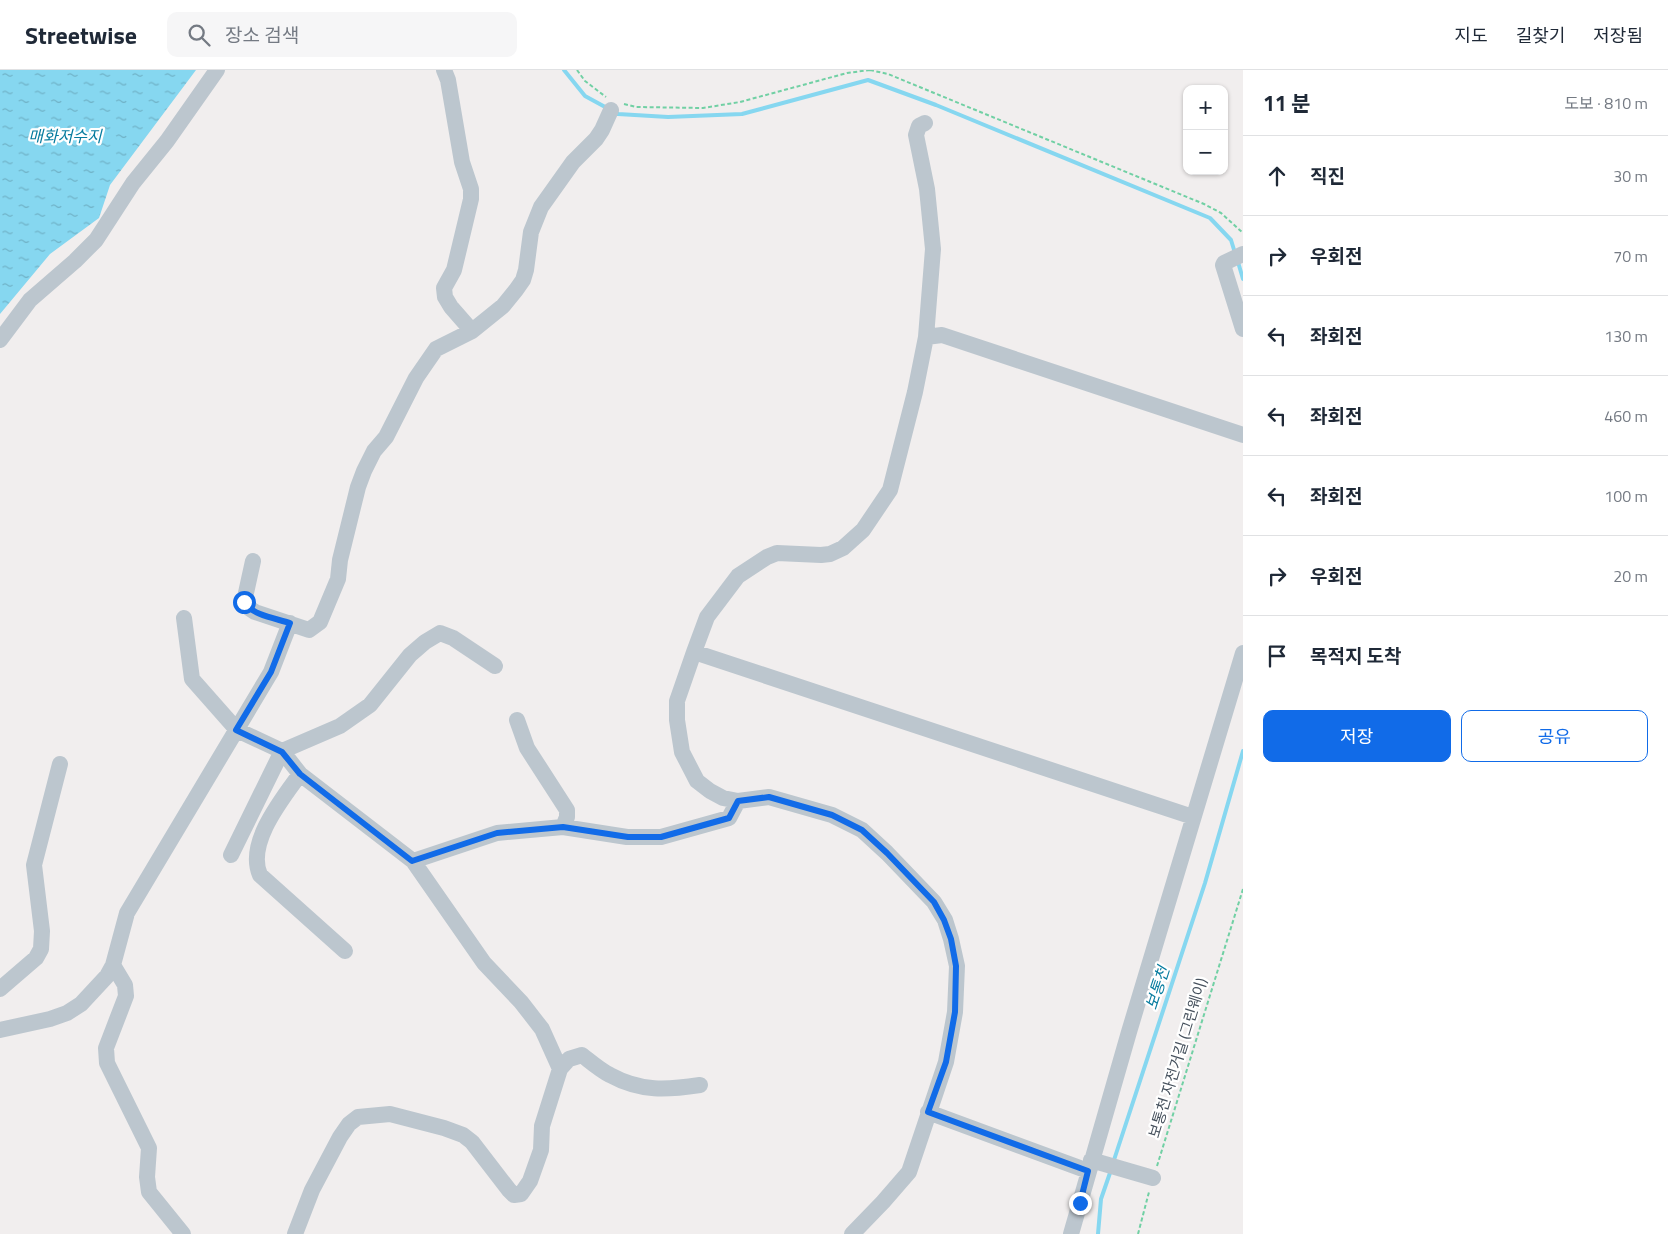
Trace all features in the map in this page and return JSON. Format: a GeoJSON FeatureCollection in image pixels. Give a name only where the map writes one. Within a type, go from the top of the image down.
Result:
{"type":"FeatureCollection","features":[{"type":"Feature","properties":{"kind":"lane"},"geometry":{"type":"LineString","coordinates":[[0,340],[30,300],[96,240],[133,182],[167,140],[217,70]]}},
{"type":"Feature","properties":{"kind":"lane"},"geometry":{"type":"LineString","coordinates":[[444,70],[452,98],[462,162],[471,190],[471,199],[454,270],[444,288],[445,297],[451,308],[472,331]]}},
{"type":"Feature","properties":{"kind":"lane"},"geometry":{"type":"LineString","coordinates":[[253,560],[244,602],[248,608],[309,630],[320,622],[338,579],[340,560],[358,487],[374,451],[386,437],[416,378],[436,349],[472,331],[502,306],[523,280],[531,232],[540,207],[573,162],[596,139],[613,104]]}},
{"type":"Feature","properties":{"kind":"lane"},"geometry":{"type":"LineString","coordinates":[[852,1234],[884,1202],[909,1172],[946,1062],[955,1012],[956,966],[951,939],[944,920],[934,902],[862,830],[832,815],[769,797],[738,801],[723,798],[697,781],[682,752],[677,720],[677,701],[707,617],[738,576],[760,561],[777,553],[821,555],[843,548],[873,517],[890,490],[915,392],[926,337],[933,249],[928,189],[916,135],[919,126],[925,124]]}},
{"type":"Feature","properties":{"kind":"lane"},"geometry":{"type":"LineString","coordinates":[[1238,256],[1224,263],[1224,269],[1243,329]]}},
{"type":"Feature","properties":{"kind":"lane"},"geometry":{"type":"LineString","coordinates":[[926,337],[942,335],[1243,435]]}},
{"type":"Feature","properties":{"kind":"lane"},"geometry":{"type":"LineString","coordinates":[[184,618],[192,679],[236,730],[282,752],[300,774],[412,861],[484,963],[521,1002],[542,1029],[560,1068]]}},
{"type":"Feature","properties":{"kind":"lane"},"geometry":{"type":"LineString","coordinates":[[0,1030],[50,1019],[67,1012],[81,1004],[97,989],[107,976],[113,965],[127,913],[271,672],[290,623]]}},
{"type":"Feature","properties":{"kind":"lane"},"geometry":{"type":"LineString","coordinates":[[231,855],[282,752],[340,726],[370,705],[410,655],[425,642],[440,634],[453,638],[494,666]]}},
{"type":"Feature","properties":{"kind":"lane"},"geometry":{"type":"LineString","coordinates":[[694,652],[1194,817]]}},
{"type":"Feature","properties":{"kind":"lane"},"geometry":{"type":"LineString","coordinates":[[1071,1234],[1101,1166],[1194,817],[1243,653]]}},
{"type":"Feature","properties":{"kind":"lane"},"geometry":{"type":"LineString","coordinates":[[517,720],[527,748],[567,810],[567,817],[563,827]]}},
{"type":"Feature","properties":{"kind":"lane"},"geometry":{"type":"LineString","coordinates":[[0,988],[36,958],[41,949],[42,930],[34,864],[60,764]]}},
{"type":"Feature","properties":{"kind":"lane"},"geometry":{"type":"LineString","coordinates":[[300,774],[270,817],[257,849],[256,866],[260,875],[345,951]]}},
{"type":"Feature","properties":{"kind":"lane"},"geometry":{"type":"LineString","coordinates":[[412,861],[497,833],[563,827],[628,837],[661,837],[729,818],[738,801]]}},
{"type":"Feature","properties":{"kind":"lane"},"geometry":{"type":"LineString","coordinates":[[113,965],[124,985],[126,996],[106,1048],[106,1062],[149,1148],[146,1177],[149,1192],[183,1234]]}},
{"type":"Feature","properties":{"kind":"lane"},"geometry":{"type":"LineString","coordinates":[[295,1234],[312,1190],[340,1137],[349,1124],[358,1117],[390,1114],[463,1135],[472,1142],[514,1195],[521,1194],[530,1181],[541,1150],[542,1126],[560,1068],[569,1059],[582,1055],[610,1076],[643,1088],[671,1090],[700,1085]]}},
{"type":"Feature","properties":{"kind":"lane"},"geometry":{"type":"LineString","coordinates":[[928,1112],[1101,1166],[1153,1178]]}},
{"type":"Feature","properties":{"kind":"path"},"geometry":{"type":"LineString","coordinates":[[578,70],[585,81],[613,104],[636,107],[702,108],[740,102],[847,73],[870,70],[888,74],[1204,204],[1221,212],[1243,232]]}},
{"type":"Feature","properties":{"kind":"path","name":"보통천 자전거길 (그린웨이)"},"geometry":{"type":"LineString","coordinates":[[1138,1234],[1153,1178],[1243,889]]}},
{"type":"Feature","properties":{"kind":"water","name":"매화저수지"},"geometry":{"type":"Polygon","coordinates":[[[0,70],[196,70],[110,185],[99,218],[50,254],[0,314],[0,70]]]}},
{"type":"Feature","properties":{"kind":"waterway"},"geometry":{"type":"LineString","coordinates":[[564,70],[585,96],[607,108]]}},
{"type":"Feature","properties":{"kind":"waterway"},"geometry":{"type":"LineString","coordinates":[[615,112],[618,114],[668,117],[742,114],[868,80],[936,105],[1210,218],[1231,240],[1235,253]]}},
{"type":"Feature","properties":{"kind":"waterway"},"geometry":{"type":"LineString","coordinates":[[1238,262],[1243,279]]}},
{"type":"Feature","properties":{"kind":"waterway","name":"보통천"},"geometry":{"type":"LineString","coordinates":[[1113,1163],[1205,883],[1243,751]]}},
{"type":"Feature","properties":{"kind":"waterway","name":"보통천"},"geometry":{"type":"LineString","coordinates":[[1098,1234],[1101,1199],[1111,1170]]}},
{"type":"Feature","properties":{"kind":"route"},"geometry":{"type":"LineString","coordinates":[[244,602],[248,608],[255,612],[290,623],[271,672],[236,730],[282,752],[300,774],[412,861],[497,833],[563,827],[628,837],[661,837],[729,818],[738,801],[769,797],[832,815],[862,830],[934,902],[944,920],[951,939],[956,966],[955,1012],[946,1062],[928,1112],[1088,1171],[1080,1203]]}}]}
